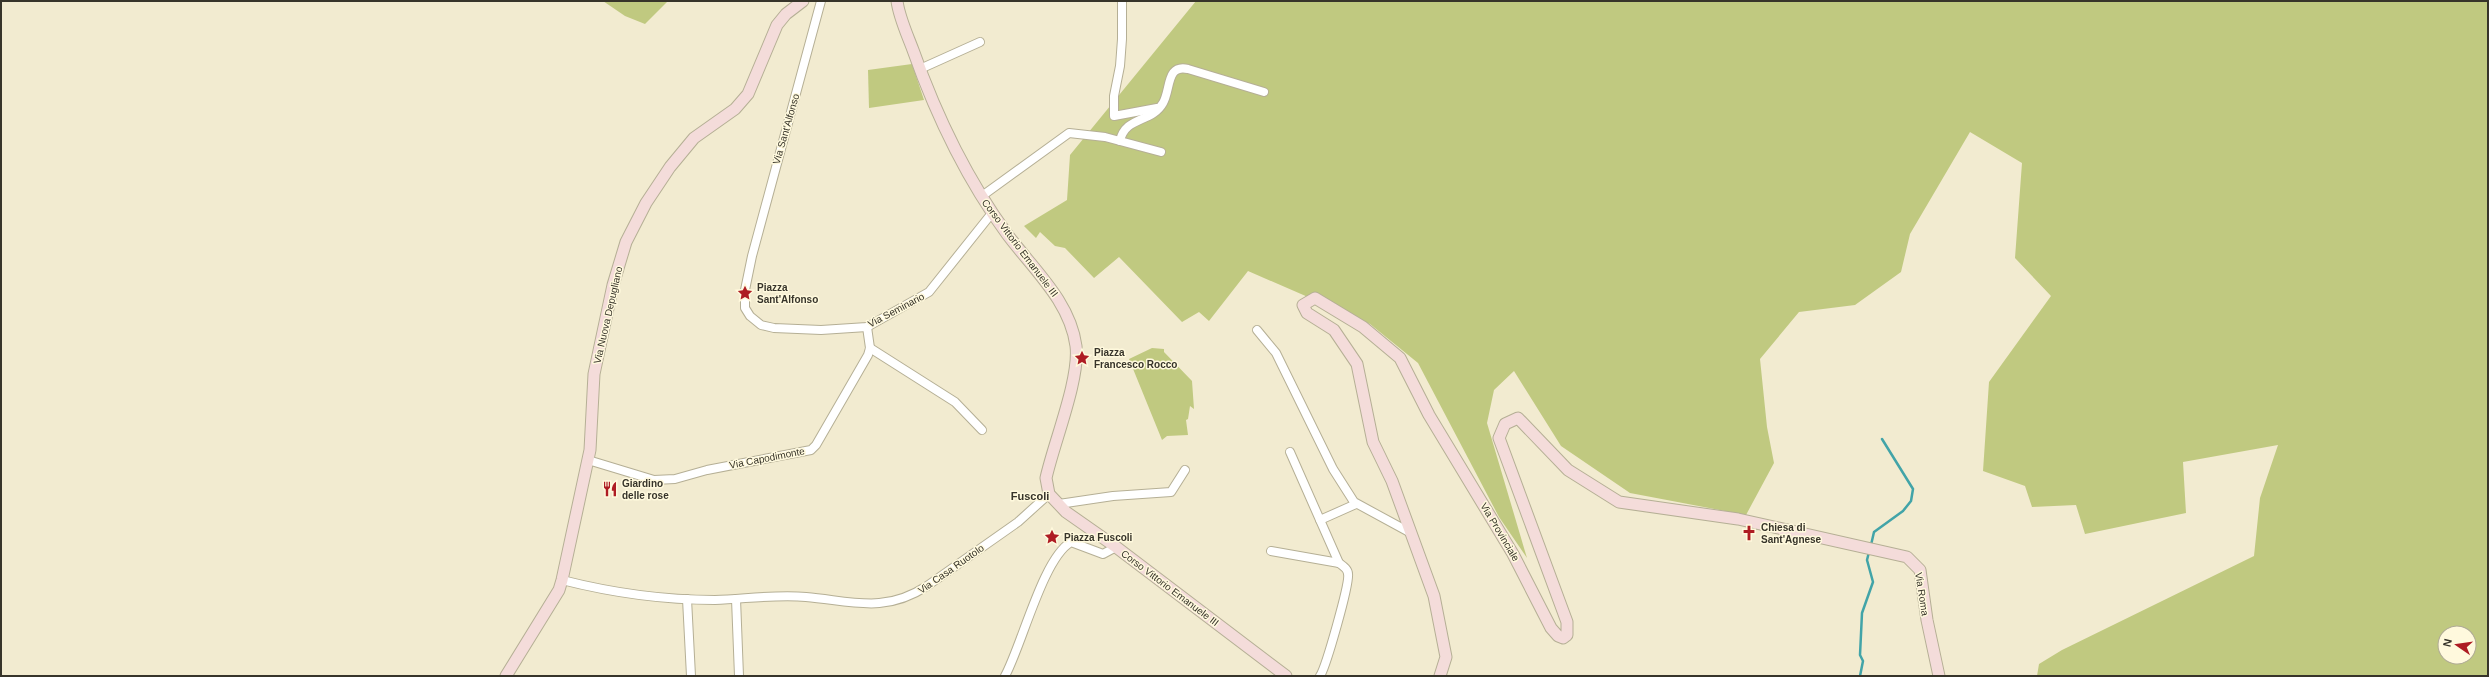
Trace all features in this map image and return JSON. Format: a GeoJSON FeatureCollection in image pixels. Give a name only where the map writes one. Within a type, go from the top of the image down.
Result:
{"type":"FeatureCollection","features":[{"type":"Feature","properties":{"kind":"street","name":"Via Nuova Depugliano"},"geometry":{"type":"LineString","coordinates":[[506,676],[559,590],[562,580],[588,460],[594,374],[613,285],[626,242],[646,203],[670,167],[694,138],[735,109],[748,94],[777,25],[786,14],[803,1]]}},
{"type":"Feature","properties":{"kind":"street","name":"Via Sant'Alfonso"},"geometry":{"type":"LineString","coordinates":[[762,325],[750,316],[745,308],[745,290],[752,256],[821,1]]}},
{"type":"Feature","properties":{"kind":"street","name":"Corso Vittorio Emanuele III"},"geometry":{"type":"LineString","coordinates":[[897,1],[920,69],[950,137],[992,213],[1055,293],[1069,320],[1076,346],[1074,378],[1046,478],[1049,494],[1066,512],[1116,547],[1286,676]]}},
{"type":"Feature","properties":{"kind":"street"},"geometry":{"type":"LineString","coordinates":[[1122,1],[1120,66],[1114,96],[1114,116],[1157,108],[1163,104],[1171,74],[1175,69],[1180,67],[1264,92]]}},
{"type":"Feature","properties":{"kind":"street"},"geometry":{"type":"LineString","coordinates":[[920,69],[980,42]]}},
{"type":"Feature","properties":{"kind":"street"},"geometry":{"type":"LineString","coordinates":[[1120,141],[1123,129],[1154,114],[1157,108]]}},
{"type":"Feature","properties":{"kind":"street"},"geometry":{"type":"LineString","coordinates":[[982,196],[1069,133],[1082,132],[1161,152]]}},
{"type":"Feature","properties":{"kind":"street","name":"Via Seminario"},"geometry":{"type":"LineString","coordinates":[[762,325],[774,328],[821,330],[867,327],[930,292],[992,213]]}},
{"type":"Feature","properties":{"kind":"street","name":"Via Provinciale"},"geometry":{"type":"LineString","coordinates":[[1440,676],[1446,658],[1434,596],[1392,480],[1372,442],[1357,364],[1334,330],[1307,313],[1303,305],[1315,298],[1363,327],[1400,358],[1429,415],[1513,554],[1558,636],[1563,638],[1567,635],[1568,622],[1499,438],[1505,424],[1518,418],[1568,470],[1619,502],[1738,519],[1843,542]]}},
{"type":"Feature","properties":{"kind":"street"},"geometry":{"type":"LineString","coordinates":[[867,327],[870,348],[955,402],[982,430]]}},
{"type":"Feature","properties":{"kind":"street"},"geometry":{"type":"LineString","coordinates":[[1257,330],[1276,353],[1333,469],[1356,504],[1411,533]]}},
{"type":"Feature","properties":{"kind":"street","name":"Via Capodimonte"},"geometry":{"type":"LineString","coordinates":[[588,460],[654,480],[675,480],[707,470],[789,456],[811,450],[820,438],[870,348]]}},
{"type":"Feature","properties":{"kind":"street"},"geometry":{"type":"LineString","coordinates":[[1290,452],[1339,563]]}},
{"type":"Feature","properties":{"kind":"street"},"geometry":{"type":"LineString","coordinates":[[1059,504],[1113,496],[1171,492],[1185,470]]}},
{"type":"Feature","properties":{"kind":"street","name":"Via Casa Ruotolo"},"geometry":{"type":"LineString","coordinates":[[562,580],[634,595],[687,598],[736,599],[806,597],[860,605],[907,597],[926,586],[1018,522],[1049,494]]}},
{"type":"Feature","properties":{"kind":"street"},"geometry":{"type":"LineString","coordinates":[[1320,520],[1356,504]]}},
{"type":"Feature","properties":{"kind":"street"},"geometry":{"type":"LineString","coordinates":[[1005,676],[1036,597],[1060,550],[1071,542],[1103,554],[1116,547]]}},
{"type":"Feature","properties":{"kind":"street","name":"Via Roma"},"geometry":{"type":"LineString","coordinates":[[1843,542],[1900,554],[1913,561],[1920,570],[1927,620],[1939,676]]}},
{"type":"Feature","properties":{"kind":"street"},"geometry":{"type":"LineString","coordinates":[[1271,551],[1339,563],[1345,567],[1349,575],[1339,617],[1320,676]]}},
{"type":"Feature","properties":{"kind":"street"},"geometry":{"type":"LineString","coordinates":[[687,598],[691,676]]}},
{"type":"Feature","properties":{"kind":"street"},"geometry":{"type":"LineString","coordinates":[[736,599],[738,676]]}},
{"type":"Feature","properties":{"kind":"green space"},"geometry":{"type":"Polygon","coordinates":[[[603,1],[668,1],[645,24],[625,16],[603,1]]]}},
{"type":"Feature","properties":{"kind":"green space"},"geometry":{"type":"Polygon","coordinates":[[[1196,1],[2488,1],[2488,676],[2037,676],[2039,664],[2062,650],[2254,556],[2260,498],[2278,445],[2183,462],[2186,513],[2085,534],[2076,505],[2032,507],[2025,486],[1983,471],[1989,382],[2051,296],[2015,258],[2022,163],[1970,132],[1910,234],[1901,272],[1855,305],[1799,312],[1760,359],[1767,427],[1774,463],[1746,515],[1630,493],[1561,446],[1514,371],[1494,390],[1487,423],[1527,558],[1499,517],[1418,363],[1370,324],[1248,271],[1209,321],[1199,312],[1182,322],[1119,257],[1094,278],[1065,248],[1055,246],[1040,232],[1036,238],[1024,226],[1067,200],[1070,155],[1196,1]]]}},
{"type":"Feature","properties":{"kind":"green space"},"geometry":{"type":"Polygon","coordinates":[[[912,64],[924,100],[869,108],[868,70],[912,64]]]}},
{"type":"Feature","properties":{"kind":"green space"},"geometry":{"type":"Polygon","coordinates":[[[1152,348],[1164,349],[1164,352],[1192,381],[1194,409],[1190,406],[1188,419],[1186,420],[1188,435],[1167,436],[1162,440],[1129,359],[1152,348]]]}},
{"type":"Feature","properties":{"kind":"waterway"},"geometry":{"type":"LineString","coordinates":[[1871,545],[1874,532],[1903,511],[1911,501],[1913,489],[1882,439]]}},
{"type":"Feature","properties":{"kind":"waterway"},"geometry":{"type":"LineString","coordinates":[[1860,676],[1863,661],[1860,655],[1862,613],[1873,582],[1867,560],[1869,552]]}},
{"type":"Feature","properties":{"kind":"place","name":"Piazza Sant'Alfonso"},"geometry":{"type":"Point","coordinates":[745,293]}},
{"type":"Feature","properties":{"kind":"place","name":"Piazza Francesco Rocco"},"geometry":{"type":"Point","coordinates":[1082,358]}},
{"type":"Feature","properties":{"kind":"place","name":"Giardino delle rose"},"geometry":{"type":"Point","coordinates":[610,489]}},
{"type":"Feature","properties":{"kind":"place","name":"Chiesa di Sant'Agnese"},"geometry":{"type":"Point","coordinates":[1749,533]}},
{"type":"Feature","properties":{"kind":"place","name":"Piazza Fuscoli"},"geometry":{"type":"Point","coordinates":[1052,537]}},
{"type":"Feature","properties":{"kind":"district","name":"Fuscoli"},"geometry":{"type":"Point","coordinates":[1030,496]}}]}
